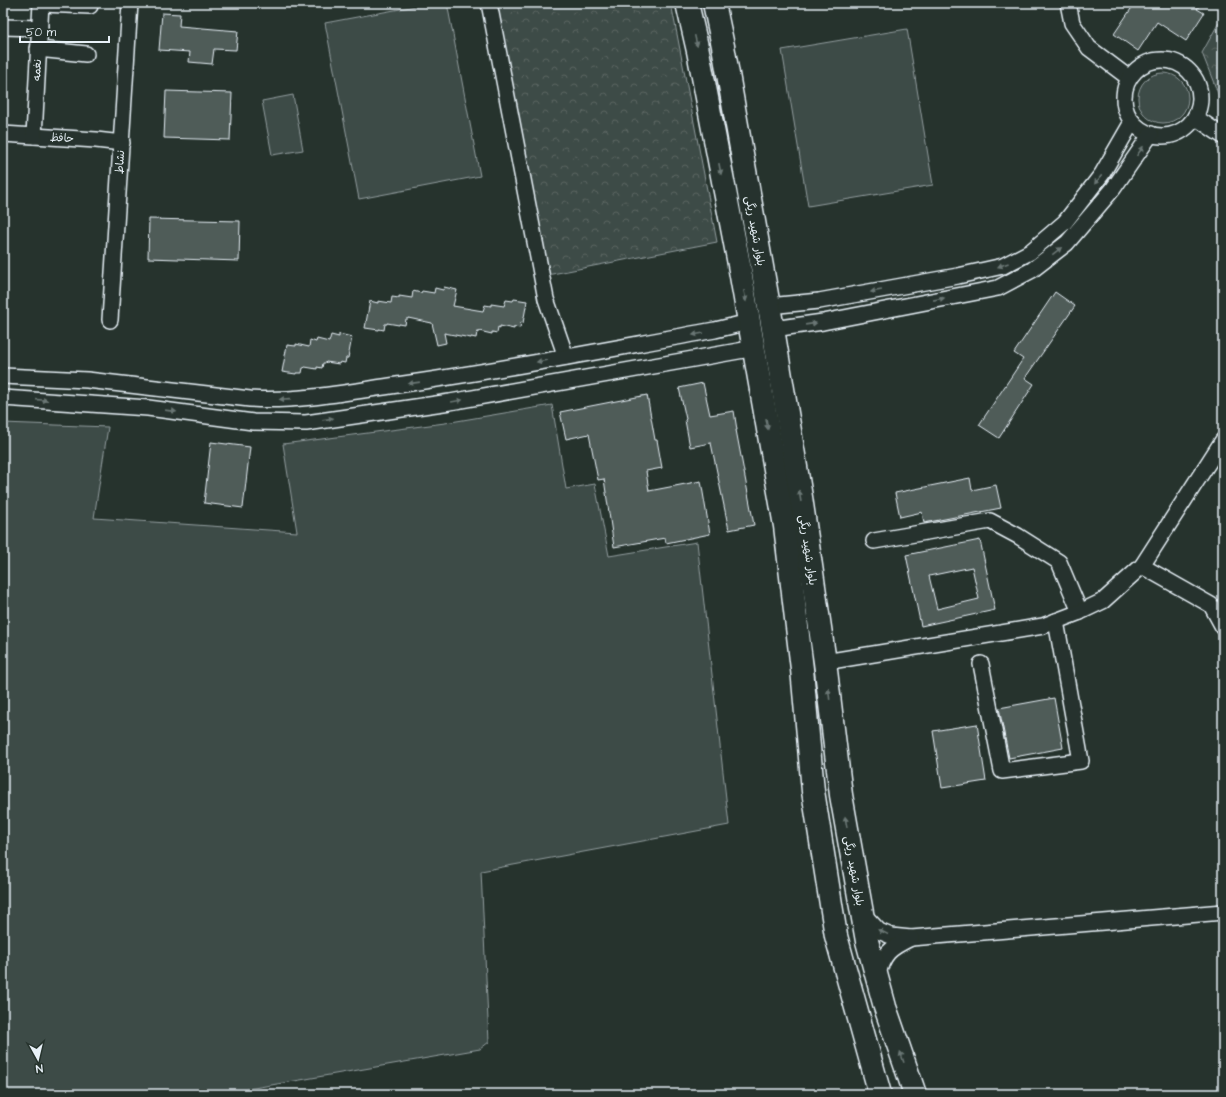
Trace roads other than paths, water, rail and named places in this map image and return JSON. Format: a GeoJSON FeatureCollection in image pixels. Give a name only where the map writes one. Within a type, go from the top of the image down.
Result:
{"type":"FeatureCollection","features":[{"type":"Feature","properties":{"kind":"highway","name":"بلوار شهید ریگی"},"geometry":{"type":"LineString","coordinates":[[687,3],[698,51],[750,322],[785,526],[802,669],[813,791],[836,936],[880,1094]]}},
{"type":"Feature","properties":{"kind":"highway","name":"بلوار شهید ریگی"},"geometry":{"type":"LineString","coordinates":[[714,3],[769,306],[801,497],[825,662],[841,795],[867,941],[885,1007],[915,1094]]}},
{"type":"Feature","properties":{"kind":"street"},"geometry":{"type":"LineString","coordinates":[[41,3],[90,6]]}},
{"type":"Feature","properties":{"kind":"street","name":"نغمه"},"geometry":{"type":"LineString","coordinates":[[34,136],[41,3]]}},
{"type":"Feature","properties":{"kind":"street","name":"نشاط"},"geometry":{"type":"LineString","coordinates":[[110,320],[130,3]]}},
{"type":"Feature","properties":{"kind":"street"},"geometry":{"type":"LineString","coordinates":[[489,3],[546,299],[566,357]]}},
{"type":"Feature","properties":{"kind":"street"},"geometry":{"type":"LineString","coordinates":[[1068,3],[1072,23],[1089,48],[1129,78]]}},
{"type":"Feature","properties":{"kind":"street"},"geometry":{"type":"LineString","coordinates":[[3,27],[40,28]]}},
{"type":"Feature","properties":{"kind":"street"},"geometry":{"type":"LineString","coordinates":[[38,50],[86,54]]}},
{"type":"Feature","properties":{"kind":"street"},"geometry":{"type":"LineString","coordinates":[[1162,59],[1175,62],[1187,68],[1195,78],[1200,91],[1200,104],[1195,117],[1187,126],[1176,133],[1164,136],[1141,130],[1132,122],[1126,112],[1123,100],[1124,89],[1129,78],[1138,68],[1149,61],[1162,59]]}},
{"type":"Feature","properties":{"kind":"street"},"geometry":{"type":"LineString","coordinates":[[1195,117],[1223,136]]}},
{"type":"Feature","properties":{"kind":"street"},"geometry":{"type":"LineString","coordinates":[[769,306],[819,300],[958,276],[1003,266],[1030,252],[1065,222],[1102,174],[1132,122]]}},
{"type":"Feature","properties":{"kind":"street","name":"حافظ"},"geometry":{"type":"LineString","coordinates":[[3,134],[122,143]]}},
{"type":"Feature","properties":{"kind":"street"},"geometry":{"type":"LineString","coordinates":[[773,329],[823,322],[998,288],[1032,270],[1068,243],[1113,189],[1152,134]]}},
{"type":"Feature","properties":{"kind":"street"},"geometry":{"type":"LineString","coordinates":[[3,376],[87,380],[250,399],[273,400],[304,398],[464,376],[715,330],[750,322]]}},
{"type":"Feature","properties":{"kind":"street"},"geometry":{"type":"LineString","coordinates":[[715,330],[719,354]]}},
{"type":"Feature","properties":{"kind":"street"},"geometry":{"type":"LineString","coordinates":[[3,398],[148,408],[253,422],[306,423],[450,402],[754,349]]}},
{"type":"Feature","properties":{"kind":"street"},"geometry":{"type":"LineString","coordinates":[[304,398],[306,423]]}},
{"type":"Feature","properties":{"kind":"street"},"geometry":{"type":"LineString","coordinates":[[825,662],[1043,626],[1080,612],[1103,601],[1142,566],[1223,440]]}},
{"type":"Feature","properties":{"kind":"street"},"geometry":{"type":"LineString","coordinates":[[874,541],[990,521],[1018,536],[1059,562],[1080,612]]}},
{"type":"Feature","properties":{"kind":"street"},"geometry":{"type":"LineString","coordinates":[[1142,566],[1210,605],[1223,627]]}},
{"type":"Feature","properties":{"kind":"street"},"geometry":{"type":"LineString","coordinates":[[981,664],[1002,771],[1081,761],[1056,621]]}},
{"type":"Feature","properties":{"kind":"street"},"geometry":{"type":"LineString","coordinates":[[862,913],[879,931],[892,936],[911,938],[1223,912]]}},
{"type":"Feature","properties":{"kind":"street"},"geometry":{"type":"LineString","coordinates":[[877,977],[879,966],[884,957],[894,946],[911,938]]}}]}
